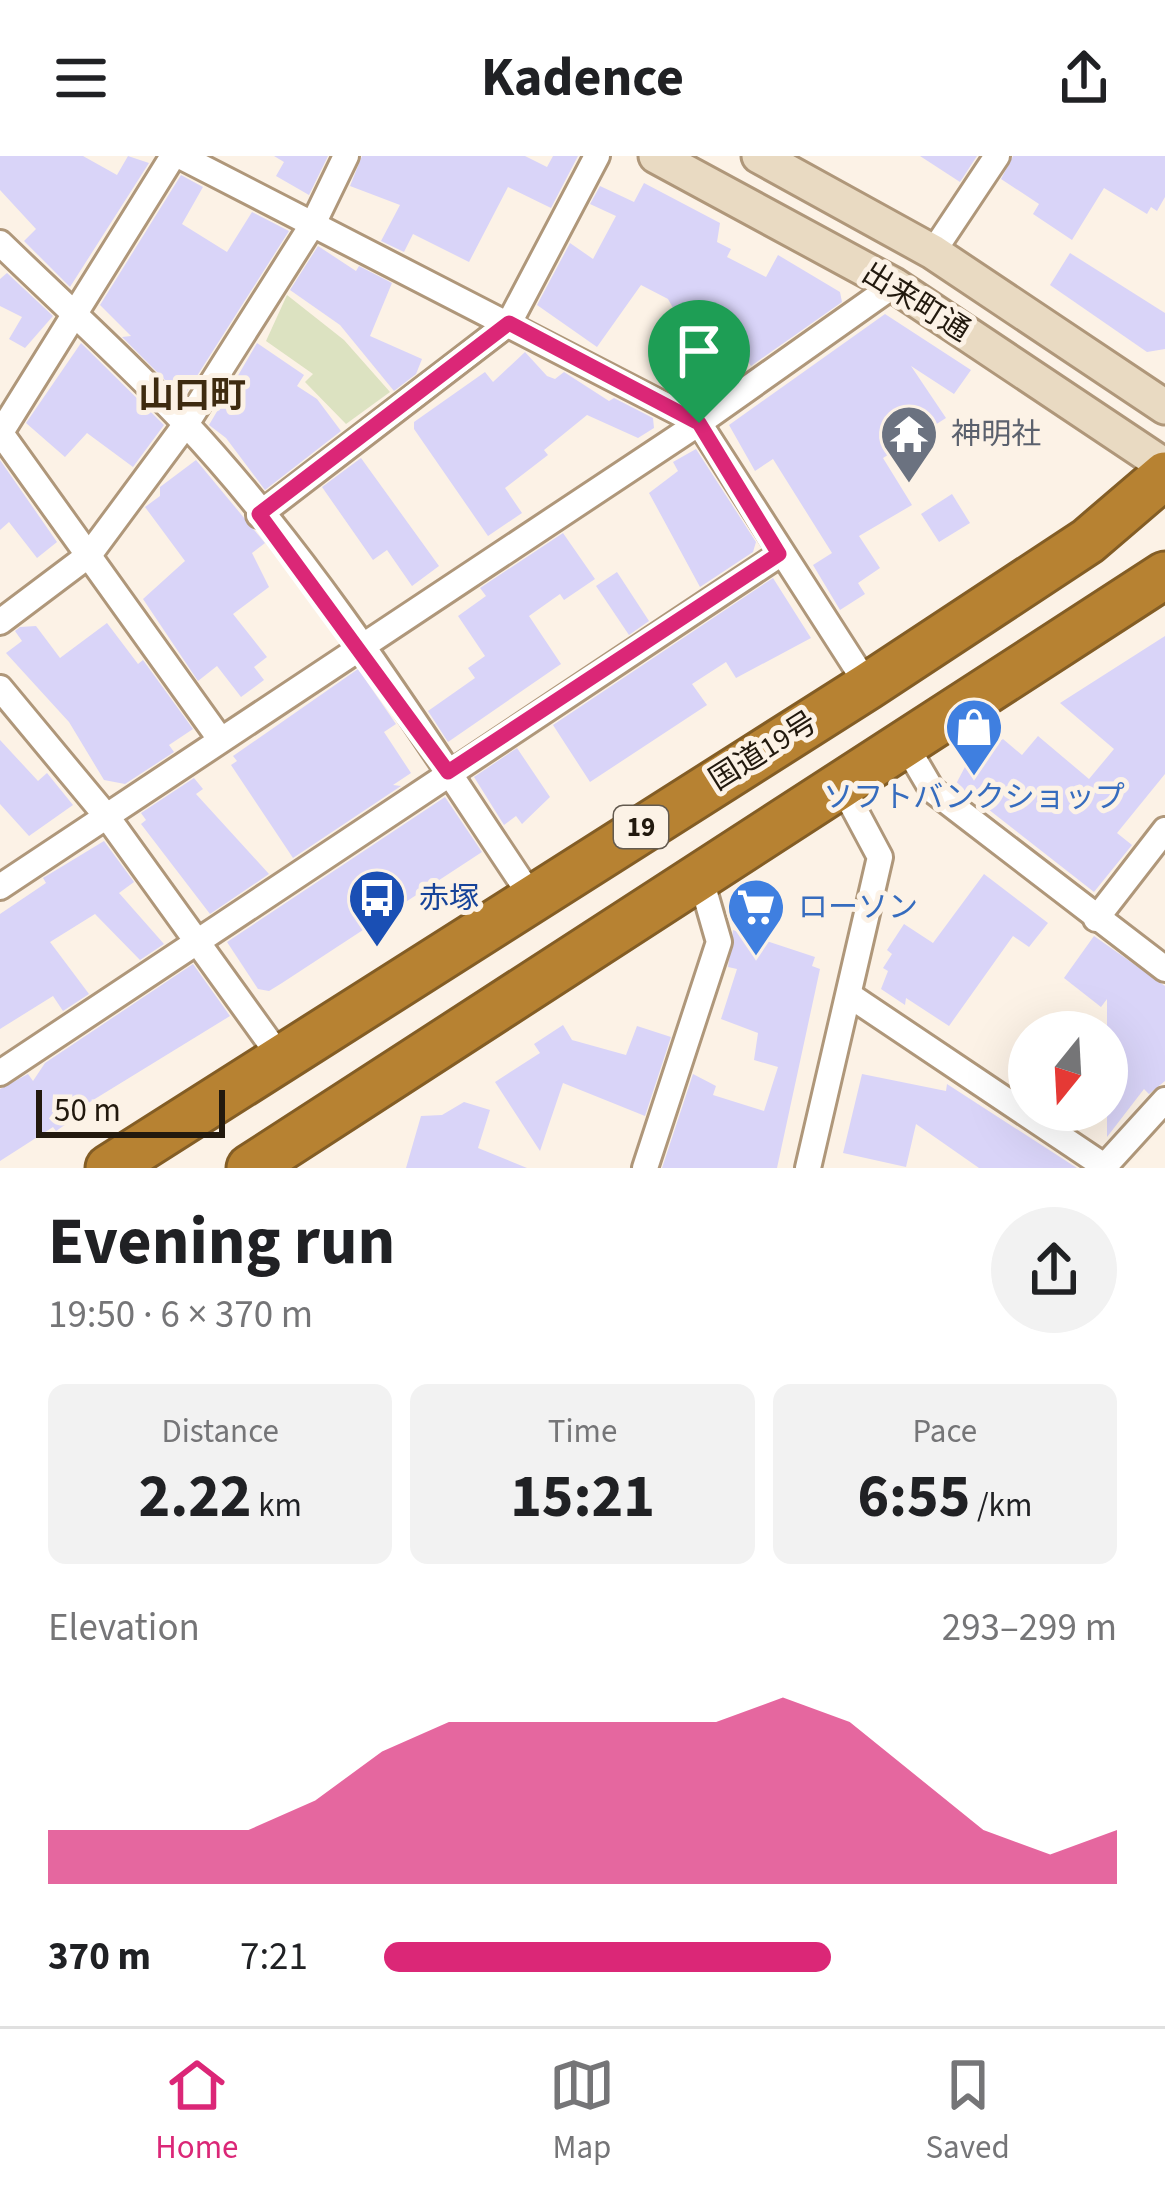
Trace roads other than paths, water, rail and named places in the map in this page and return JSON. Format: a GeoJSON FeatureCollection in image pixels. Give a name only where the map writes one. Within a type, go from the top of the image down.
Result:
{"type":"FeatureCollection","features":[{"type":"Feature","properties":{"kind":"highway","name":"国道19号"},"geometry":{"type":"LineString","coordinates":[[109,1168],[868,686],[1088,541],[1165,475]]}},
{"type":"Feature","properties":{"kind":"highway","name":"19"},"geometry":{"type":"LineString","coordinates":[[250,1168],[1165,575]]}},
{"type":"Feature","properties":{"kind":"main road","name":"出来町通"},"geometry":{"type":"LineString","coordinates":[[656,156],[894,285],[1165,466]]}},
{"type":"Feature","properties":{"kind":"main road","name":"出来町通"},"geometry":{"type":"LineString","coordinates":[[759,156],[933,252],[1165,407]]}},
{"type":"Feature","properties":{"kind":"street"},"geometry":{"type":"LineString","coordinates":[[220,739],[0,433],[176,156],[314,222],[699,423],[868,686]]}},
{"type":"Feature","properties":{"kind":"street"},"geometry":{"type":"LineString","coordinates":[[0,622],[89,555],[185,424],[314,222],[346,156]]}},
{"type":"Feature","properties":{"kind":"street"},"geometry":{"type":"LineString","coordinates":[[259,514],[509,323],[598,156]]}},
{"type":"Feature","properties":{"kind":"street"},"geometry":{"type":"LineString","coordinates":[[933,252],[998,156]]}},
{"type":"Feature","properties":{"kind":"street"},"geometry":{"type":"LineString","coordinates":[[0,243],[185,424],[259,514],[359,644],[531,896]]}},
{"type":"Feature","properties":{"kind":"street"},"geometry":{"type":"LineString","coordinates":[[0,887],[359,644],[699,423],[894,285]]}},
{"type":"Feature","properties":{"kind":"street"},"geometry":{"type":"LineString","coordinates":[[0,1073],[779,554]]}},
{"type":"Feature","properties":{"kind":"street"},"geometry":{"type":"LineString","coordinates":[[0,688],[108,818],[283,1060]]}},
{"type":"Feature","properties":{"kind":"street"},"geometry":{"type":"LineString","coordinates":[[904,744],[932,790],[1165,969]]}},
{"type":"Feature","properties":{"kind":"street"},"geometry":{"type":"LineString","coordinates":[[808,1168],[880,857],[841,784]]}},
{"type":"Feature","properties":{"kind":"street"},"geometry":{"type":"LineString","coordinates":[[1096,919],[1165,830]]}},
{"type":"Feature","properties":{"kind":"street"},"geometry":{"type":"LineString","coordinates":[[645,1168],[719,942],[700,875]]}},
{"type":"Feature","properties":{"kind":"street"},"geometry":{"type":"LineString","coordinates":[[849,994],[1104,1167],[1165,1100]]}},
{"type":"Feature","properties":{"kind":"place","name":"神明社"},"geometry":{"type":"Point","coordinates":[909,485]}},
{"type":"Feature","properties":{"kind":"place","name":"ソフトバンクショップ"},"geometry":{"type":"Point","coordinates":[974,778]}},
{"type":"Feature","properties":{"kind":"place","name":"赤塚"},"geometry":{"type":"Point","coordinates":[377,949]}},
{"type":"Feature","properties":{"kind":"place","name":"ローソン"},"geometry":{"type":"Point","coordinates":[756,958]}},
{"type":"Feature","properties":{"kind":"district","name":"山口町"},"geometry":{"type":"Point","coordinates":[192,395]}}]}
